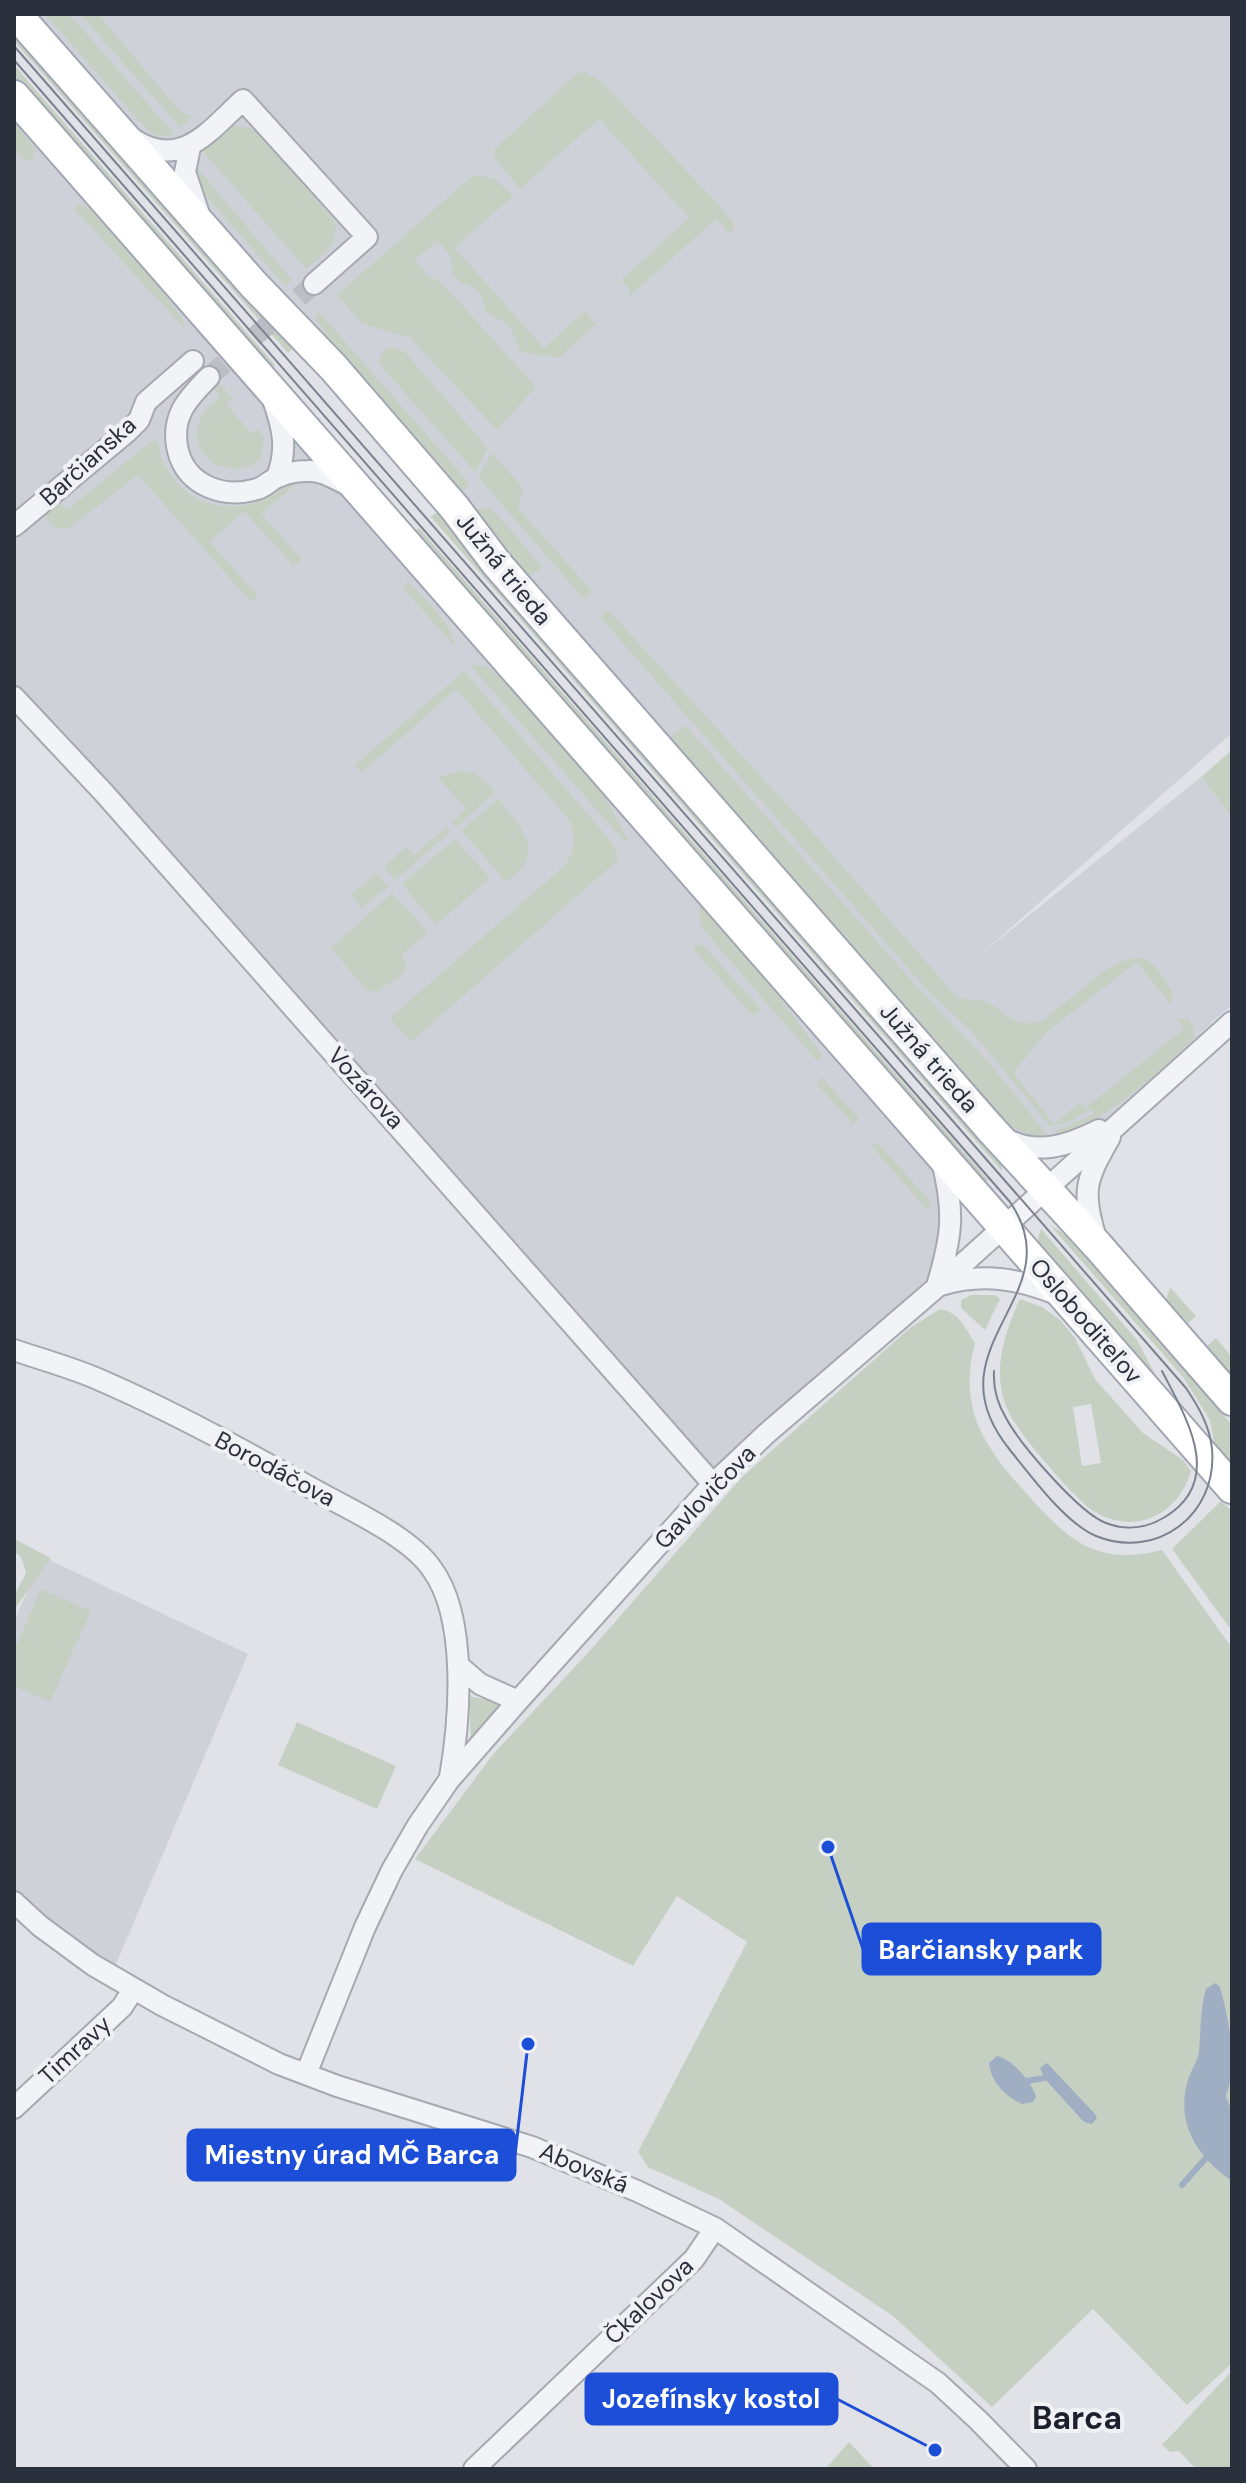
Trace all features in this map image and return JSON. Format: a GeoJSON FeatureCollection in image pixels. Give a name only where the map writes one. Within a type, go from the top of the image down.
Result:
{"type":"FeatureCollection","features":[{"type":"Feature","properties":{"kind":"main road","name":"Južná trieda"},"geometry":{"type":"LineString","coordinates":[[16,14],[207,232],[343,378],[454,507],[497,564],[989,1127]]}},
{"type":"Feature","properties":{"kind":"main road"},"geometry":{"type":"LineString","coordinates":[[14,96],[940,1154]]}},
{"type":"Feature","properties":{"kind":"main road"},"geometry":{"type":"LineString","coordinates":[[989,1127],[1232,1400]]}},
{"type":"Feature","properties":{"kind":"main road","name":"Osloboditeľov"},"geometry":{"type":"LineString","coordinates":[[940,1154],[1232,1488]]}},
{"type":"Feature","properties":{"kind":"street"},"geometry":{"type":"LineString","coordinates":[[116,128],[153,149],[177,151],[190,147],[243,100],[367,237],[314,284]]}},
{"type":"Feature","properties":{"kind":"street"},"geometry":{"type":"LineString","coordinates":[[190,147],[186,162],[187,183],[207,232]]}},
{"type":"Feature","properties":{"kind":"street","name":"Barčianska"},"geometry":{"type":"LineString","coordinates":[[14,526],[128,431],[139,420],[146,402],[193,361]]}},
{"type":"Feature","properties":{"kind":"street"},"geometry":{"type":"LineString","coordinates":[[209,377],[187,398],[178,416],[176,435],[183,463],[200,484],[222,492],[258,489],[277,477],[318,471],[355,488]]}},
{"type":"Feature","properties":{"kind":"street"},"geometry":{"type":"LineString","coordinates":[[267,386],[285,440],[284,456],[277,477]]}},
{"type":"Feature","properties":{"kind":"street","name":"Vozárova"},"geometry":{"type":"LineString","coordinates":[[14,697],[111,801],[713,1484]]}},
{"type":"Feature","properties":{"kind":"street","name":"Gavlovičova"},"geometry":{"type":"LineString","coordinates":[[306,2074],[365,1927],[392,1870],[449,1780],[518,1701],[713,1484],[1232,1022]]}},
{"type":"Feature","properties":{"kind":"street"},"geometry":{"type":"LineString","coordinates":[[989,1127],[1014,1143],[1050,1148],[1074,1142],[1120,1120]]}},
{"type":"Feature","properties":{"kind":"street"},"geometry":{"type":"LineString","coordinates":[[1098,1246],[1088,1211],[1087,1189],[1092,1169],[1120,1120]]}},
{"type":"Feature","properties":{"kind":"street"},"geometry":{"type":"LineString","coordinates":[[937,1287],[947,1253],[951,1220],[951,1195],[940,1154]]}},
{"type":"Feature","properties":{"kind":"street"},"geometry":{"type":"LineString","coordinates":[[937,1287],[964,1278],[1002,1278],[1044,1289],[1066,1299]]}},
{"type":"Feature","properties":{"kind":"street","name":"Borodáčova"},"geometry":{"type":"LineString","coordinates":[[14,1350],[99,1379],[233,1446],[380,1526],[418,1553],[432,1568],[442,1586],[453,1625],[458,1665],[457,1738],[449,1780]]}},
{"type":"Feature","properties":{"kind":"street"},"geometry":{"type":"LineString","coordinates":[[458,1665],[480,1684],[518,1701]]}},
{"type":"Feature","properties":{"kind":"street","name":"Abovská"},"geometry":{"type":"LineString","coordinates":[[14,1902],[62,1943],[133,1990],[237,2044],[352,2091],[556,2155],[715,2228],[938,2383],[1026,2469]]}},
{"type":"Feature","properties":{"kind":"street","name":"Timravy"},"geometry":{"type":"LineString","coordinates":[[14,2108],[122,2007],[133,1990]]}},
{"type":"Feature","properties":{"kind":"street","name":"Čkalovova"},"geometry":{"type":"LineString","coordinates":[[474,2469],[694,2259],[715,2228]]}},
{"type":"Feature","properties":{"kind":"shaded area"},"geometry":{"type":"Polygon","coordinates":[[[16,14],[1232,14],[1232,733],[981,954],[1201,777],[1232,817],[1232,1005],[1213,1021],[1120,1120],[1085,1137],[1014,1143],[16,14]]]}},
{"type":"Feature","properties":{"kind":"shaded area"},"geometry":{"type":"Polygon","coordinates":[[[14,96],[940,1154],[951,1195],[937,1287],[713,1484],[14,697],[14,96]]]}},
{"type":"Feature","properties":{"kind":"shaded area"},"geometry":{"type":"Polygon","coordinates":[[[43,1557],[248,1654],[111,1976],[14,1902],[14,1621],[43,1557]]]}},
{"type":"Feature","properties":{"kind":"green space"},"geometry":{"type":"Polygon","coordinates":[[[45,14],[69,14],[175,135],[158,136],[145,128],[45,14]]]}},
{"type":"Feature","properties":{"kind":"green space"},"geometry":{"type":"Polygon","coordinates":[[[80,14],[98,14],[180,111],[192,117],[180,127],[80,14]]]}},
{"type":"Feature","properties":{"kind":"green space"},"geometry":{"type":"Polygon","coordinates":[[[14,32],[296,345],[1002,1162],[1002,1171],[431,517],[438,511],[294,347],[288,353],[14,41],[14,32]]]}},
{"type":"Feature","properties":{"kind":"green space"},"geometry":{"type":"Polygon","coordinates":[[[14,65],[275,365],[269,371],[411,534],[419,528],[989,1181],[981,1180],[965,1165],[464,590],[410,535],[267,372],[221,313],[14,77],[14,65]]]}},
{"type":"Feature","properties":{"kind":"green space"},"geometry":{"type":"Polygon","coordinates":[[[584,72],[601,81],[722,208],[735,226],[730,234],[716,219],[630,296],[631,291],[621,280],[689,218],[599,119],[520,189],[495,159],[494,150],[500,144],[576,74],[584,72]]]}},
{"type":"Feature","properties":{"kind":"green space"},"geometry":{"type":"Polygon","coordinates":[[[14,122],[37,151],[27,162],[14,149],[14,122]]]}},
{"type":"Feature","properties":{"kind":"green space"},"geometry":{"type":"Polygon","coordinates":[[[233,126],[250,128],[259,134],[334,220],[335,236],[332,242],[324,254],[306,269],[203,150],[216,136],[233,126]]]}},
{"type":"Feature","properties":{"kind":"green space"},"geometry":{"type":"Polygon","coordinates":[[[194,168],[199,170],[292,280],[285,286],[199,188],[194,168]]]}},
{"type":"Feature","properties":{"kind":"green space"},"geometry":{"type":"Polygon","coordinates":[[[480,175],[496,180],[513,196],[455,248],[544,348],[585,311],[595,323],[603,317],[559,358],[520,352],[506,323],[486,312],[480,294],[453,275],[450,256],[437,241],[415,260],[428,276],[442,283],[536,387],[497,430],[409,337],[362,324],[337,295],[471,177],[480,175]]]}},
{"type":"Feature","properties":{"kind":"green space"},"geometry":{"type":"Polygon","coordinates":[[[81,203],[135,252],[183,320],[184,328],[74,209],[81,203]]]}},
{"type":"Feature","properties":{"kind":"green space"},"geometry":{"type":"Polygon","coordinates":[[[319,312],[469,483],[460,497],[361,383],[314,317],[319,312]]]}},
{"type":"Feature","properties":{"kind":"green space"},"geometry":{"type":"Polygon","coordinates":[[[394,347],[405,352],[488,448],[475,472],[382,367],[379,361],[383,350],[394,347]]]}},
{"type":"Feature","properties":{"kind":"green space"},"geometry":{"type":"Polygon","coordinates":[[[217,381],[233,399],[227,405],[252,434],[258,429],[264,437],[261,458],[250,466],[226,468],[214,463],[199,445],[197,433],[200,420],[220,396],[212,387],[217,381]]]}},
{"type":"Feature","properties":{"kind":"green space"},"geometry":{"type":"Polygon","coordinates":[[[153,440],[153,443],[157,440],[162,458],[181,486],[194,497],[210,503],[226,507],[244,506],[262,500],[287,485],[296,484],[261,514],[301,558],[300,561],[293,565],[244,511],[210,542],[258,596],[251,602],[138,475],[68,529],[55,528],[45,518],[46,511],[60,503],[67,510],[153,440]]]}},
{"type":"Feature","properties":{"kind":"green space"},"geometry":{"type":"Polygon","coordinates":[[[492,453],[522,487],[518,508],[592,591],[584,599],[478,477],[492,453]]]}},
{"type":"Feature","properties":{"kind":"green space"},"geometry":{"type":"Polygon","coordinates":[[[492,508],[542,567],[526,579],[470,510],[492,508]]]}},
{"type":"Feature","properties":{"kind":"green space"},"geometry":{"type":"Polygon","coordinates":[[[408,581],[444,621],[455,647],[402,587],[408,581]]]}},
{"type":"Feature","properties":{"kind":"green space"},"geometry":{"type":"Polygon","coordinates":[[[608,610],[817,837],[957,997],[983,1001],[1015,1021],[1031,1023],[1042,1021],[1104,971],[1121,962],[1138,957],[1159,971],[1173,994],[1170,1004],[1137,962],[1048,1031],[1017,1068],[1015,1075],[1054,1124],[1080,1102],[1085,1108],[1184,1029],[1176,1018],[1188,1019],[1193,1025],[1195,1037],[1148,1081],[1114,1107],[1059,1138],[1054,1132],[1094,1114],[1091,1109],[1067,1123],[1050,1126],[971,1031],[927,990],[600,617],[608,610]]]}},
{"type":"Feature","properties":{"kind":"green space"},"geometry":{"type":"Polygon","coordinates":[[[471,666],[488,667],[524,697],[599,785],[629,842],[622,839],[471,666]]]}},
{"type":"Feature","properties":{"kind":"green space"},"geometry":{"type":"Polygon","coordinates":[[[464,671],[610,840],[618,856],[617,861],[411,1042],[390,1018],[563,867],[573,845],[570,821],[456,689],[362,773],[355,765],[464,671]]]}},
{"type":"Feature","properties":{"kind":"green space"},"geometry":{"type":"Polygon","coordinates":[[[685,725],[922,992],[985,1058],[1050,1138],[1030,1135],[1005,1124],[667,741],[685,725]]]}},
{"type":"Feature","properties":{"kind":"green space"},"geometry":{"type":"Polygon","coordinates":[[[1232,750],[1232,817],[1201,777],[1232,750]]]}},
{"type":"Feature","properties":{"kind":"green space"},"geometry":{"type":"Polygon","coordinates":[[[460,771],[476,774],[495,792],[456,827],[452,822],[466,809],[438,777],[460,771]]]}},
{"type":"Feature","properties":{"kind":"green space"},"geometry":{"type":"Polygon","coordinates":[[[499,799],[522,831],[528,851],[519,871],[506,882],[464,833],[465,827],[499,799]]]}},
{"type":"Feature","properties":{"kind":"green space"},"geometry":{"type":"Polygon","coordinates":[[[446,827],[450,832],[395,880],[384,867],[406,847],[414,855],[446,827]]]}},
{"type":"Feature","properties":{"kind":"green space"},"geometry":{"type":"Polygon","coordinates":[[[641,831],[743,949],[823,1056],[817,1061],[703,929],[699,906],[641,837],[641,831]]]}},
{"type":"Feature","properties":{"kind":"green space"},"geometry":{"type":"Polygon","coordinates":[[[455,839],[490,878],[436,925],[402,884],[455,839]]]}},
{"type":"Feature","properties":{"kind":"green space"},"geometry":{"type":"Polygon","coordinates":[[[376,873],[388,886],[362,908],[351,895],[376,873]]]}},
{"type":"Feature","properties":{"kind":"green space"},"geometry":{"type":"Polygon","coordinates":[[[392,893],[428,932],[402,955],[407,966],[400,977],[375,992],[365,989],[331,948],[392,893]]]}},
{"type":"Feature","properties":{"kind":"green space"},"geometry":{"type":"Polygon","coordinates":[[[702,944],[761,1009],[753,1016],[692,948],[702,944]]]}},
{"type":"Feature","properties":{"kind":"green space"},"geometry":{"type":"Polygon","coordinates":[[[822,1077],[859,1119],[853,1124],[816,1083],[822,1077]]]}},
{"type":"Feature","properties":{"kind":"green space"},"geometry":{"type":"Polygon","coordinates":[[[878,1143],[928,1199],[931,1208],[925,1208],[871,1145],[878,1143]]]}},
{"type":"Feature","properties":{"kind":"green space"},"geometry":{"type":"Polygon","coordinates":[[[1050,1225],[1067,1236],[1232,1425],[1232,1470],[1216,1452],[1210,1420],[1183,1377],[1050,1225]]]}},
{"type":"Feature","properties":{"kind":"green space"},"geometry":{"type":"Polygon","coordinates":[[[1041,1229],[1137,1340],[1164,1391],[1040,1247],[1038,1238],[1041,1229]]]}},
{"type":"Feature","properties":{"kind":"green space"},"geometry":{"type":"Polygon","coordinates":[[[1170,1287],[1196,1316],[1187,1324],[1166,1300],[1170,1287]]]}},
{"type":"Feature","properties":{"kind":"green space"},"geometry":{"type":"Polygon","coordinates":[[[971,1295],[995,1295],[1000,1299],[985,1330],[961,1308],[961,1300],[971,1295]]]}},
{"type":"Feature","properties":{"kind":"green space"},"geometry":{"type":"Polygon","coordinates":[[[1020,1299],[1042,1307],[1060,1320],[1075,1338],[1095,1379],[1143,1433],[1183,1460],[1191,1471],[1177,1499],[1154,1517],[1126,1522],[1095,1512],[1066,1485],[1014,1422],[1002,1392],[1000,1365],[1007,1330],[1020,1299]],[[1091,1404],[1073,1407],[1082,1466],[1101,1463],[1091,1404]]]}},
{"type":"Feature","properties":{"kind":"green space"},"geometry":{"type":"Polygon","coordinates":[[[940,1309],[957,1317],[975,1343],[970,1387],[972,1406],[986,1441],[1010,1475],[1040,1509],[1084,1545],[1118,1555],[1162,1550],[1232,1648],[1232,2363],[1187,2405],[1093,2309],[992,2407],[893,2316],[719,2199],[648,2167],[638,2152],[747,1942],[677,1896],[633,1966],[415,1859],[495,1752],[586,1655],[742,1477],[910,1328],[940,1309]]]}},
{"type":"Feature","properties":{"kind":"green space"},"geometry":{"type":"Polygon","coordinates":[[[1216,1338],[1232,1357],[1232,1376],[1206,1347],[1216,1338]]]}},
{"type":"Feature","properties":{"kind":"green space"},"geometry":{"type":"Polygon","coordinates":[[[1221,1501],[1232,1511],[1232,1631],[1172,1549],[1221,1501]]]}},
{"type":"Feature","properties":{"kind":"green space"},"geometry":{"type":"Polygon","coordinates":[[[14,1539],[51,1558],[14,1610],[14,1596],[26,1573],[21,1557],[14,1551],[14,1539]]]}},
{"type":"Feature","properties":{"kind":"green space"},"geometry":{"type":"Polygon","coordinates":[[[41,1589],[91,1611],[50,1702],[14,1686],[14,1651],[41,1589]]]}},
{"type":"Feature","properties":{"kind":"green space"},"geometry":{"type":"Polygon","coordinates":[[[468,1696],[503,1703],[471,1738],[468,1696]]]}},
{"type":"Feature","properties":{"kind":"green space"},"geometry":{"type":"Polygon","coordinates":[[[297,1722],[396,1766],[377,1809],[278,1765],[297,1722]]]}},
{"type":"Feature","properties":{"kind":"green space"},"geometry":{"type":"Polygon","coordinates":[[[1232,2371],[1232,2469],[1196,2469],[1179,2451],[1170,2452],[1162,2445],[1232,2371]]]}},
{"type":"Feature","properties":{"kind":"green space"},"geometry":{"type":"Polygon","coordinates":[[[849,2442],[874,2469],[825,2469],[849,2442]]]}},
{"type":"Feature","properties":{"kind":"water"},"geometry":{"type":"Polygon","coordinates":[[[1215,1983],[1220,1987],[1231,2042],[1230,2083],[1226,2096],[1232,2112],[1232,2181],[1199,2150],[1184,2111],[1188,2080],[1198,2055],[1204,1997],[1206,1989],[1215,1983]]]}},
{"type":"Feature","properties":{"kind":"water"},"geometry":{"type":"Polygon","coordinates":[[[997,2056],[1009,2061],[1026,2078],[1036,2097],[1033,2102],[1022,2104],[1000,2088],[992,2076],[989,2063],[997,2056]]]}},
{"type":"Feature","properties":{"kind":"water"},"geometry":{"type":"Polygon","coordinates":[[[1047,2063],[1095,2114],[1097,2118],[1092,2124],[1084,2122],[1044,2078],[1040,2068],[1047,2063]]]}},
{"type":"Feature","properties":{"kind":"waterway"},"geometry":{"type":"LineString","coordinates":[[1027,2081],[1044,2078]]}},
{"type":"Feature","properties":{"kind":"waterway"},"geometry":{"type":"LineString","coordinates":[[1182,2185],[1206,2158]]}},
{"type":"Feature","properties":{"kind":"tunnel"},"geometry":{"type":"LineString","coordinates":[[209,377],[314,284]]}},
{"type":"Feature","properties":{"kind":"tram line"},"geometry":{"type":"LineString","coordinates":[[14,46],[1186,1388],[1209,1432],[1211,1472],[1205,1494],[1194,1512],[1179,1526],[1161,1537],[1141,1542],[1119,1542],[1096,1536],[1072,1521],[1028,1473],[988,1413],[983,1381],[990,1351],[1025,1266],[1025,1235],[1010,1202],[14,60]]}},
{"type":"Feature","properties":{"kind":"tram line"},"geometry":{"type":"LineString","coordinates":[[994,1371],[995,1389],[1003,1412],[1037,1460],[1066,1492],[1095,1517],[1129,1528],[1151,1524],[1165,1517],[1183,1502],[1194,1485],[1197,1466],[1195,1447],[1181,1408],[1162,1371]]}},
{"type":"Feature","properties":{"kind":"place","name":"Barčiansky park"},"geometry":{"type":"Point","coordinates":[828,1847]}},
{"type":"Feature","properties":{"kind":"place","name":"Miestny úrad MČ Barca"},"geometry":{"type":"Point","coordinates":[528,2044]}},
{"type":"Feature","properties":{"kind":"place","name":"Jozefínsky kostol"},"geometry":{"type":"Point","coordinates":[935,2450]}},
{"type":"Feature","properties":{"kind":"district","name":"Barca"},"geometry":{"type":"Point","coordinates":[1077,2418]}}]}
